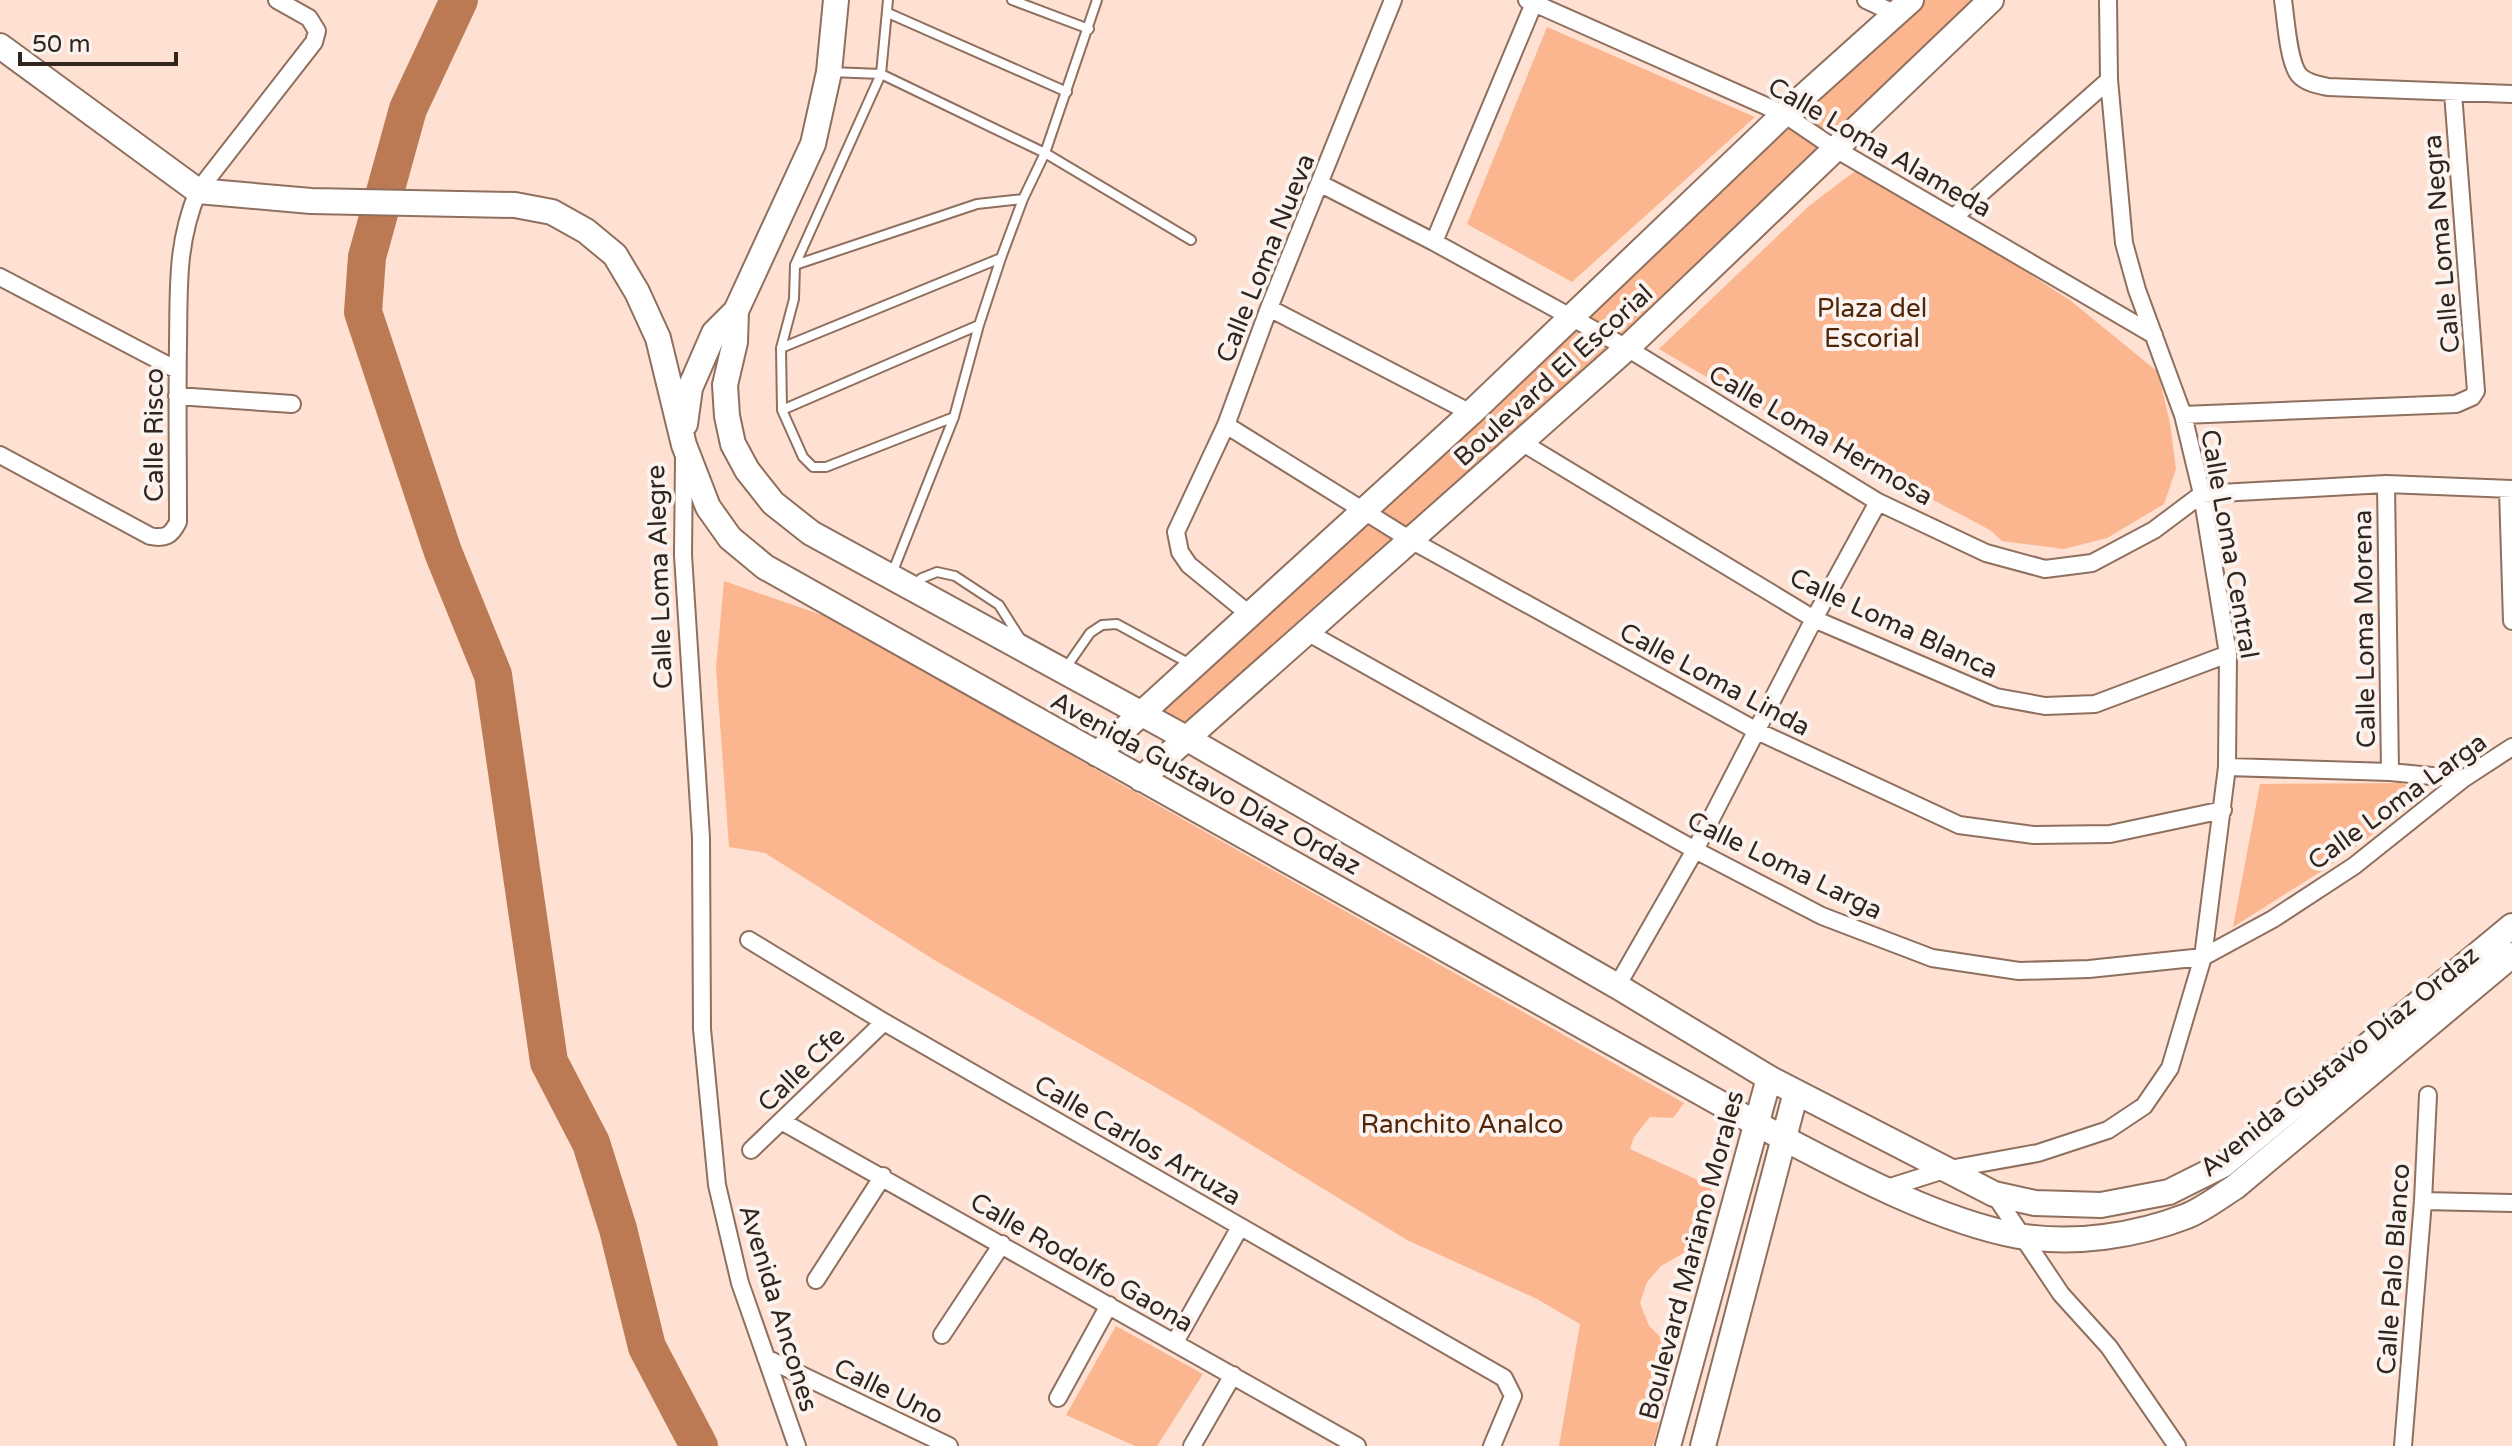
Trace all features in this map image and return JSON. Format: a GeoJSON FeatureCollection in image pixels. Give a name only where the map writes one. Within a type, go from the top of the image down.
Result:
{"type":"FeatureCollection","features":[{"type":"Feature","properties":{"kind":"street","name":"Calle Risco"},"geometry":{"type":"LineString","coordinates":[[0,455],[150,536],[163,538],[173,532],[178,522],[180,253],[186,219],[198,191],[314,42],[317,31],[309,18],[277,0]]}},
{"type":"Feature","properties":{"kind":"street","name":"Calle Loma Alegre"},"geometry":{"type":"LineString","coordinates":[[717,1185],[702,1029],[701,838],[684,570],[684,445],[690,388],[714,333],[736,311],[813,144],[829,72],[836,0]]}},
{"type":"Feature","properties":{"kind":"street","name":"Calle Loma Nueva"},"geometry":{"type":"LineString","coordinates":[[1249,614],[1189,565],[1180,552],[1176,532],[1226,425],[1269,308],[1393,0]]}},
{"type":"Feature","properties":{"kind":"street"},"geometry":{"type":"LineString","coordinates":[[1866,0],[1904,7]]}},
{"type":"Feature","properties":{"kind":"street","name":"Boulevard El Escorial"},"geometry":{"type":"LineString","coordinates":[[1141,779],[1627,348],[1991,0]]}},
{"type":"Feature","properties":{"kind":"street","name":"Calle Loma Central"},"geometry":{"type":"LineString","coordinates":[[1884,1189],[1944,1170],[2038,1153],[2108,1130],[2144,1106],[2170,1068],[2203,957],[2227,767],[2228,654],[2202,494],[2183,415],[2137,290],[2124,243],[2109,80],[2108,0]]}},
{"type":"Feature","properties":{"kind":"street"},"geometry":{"type":"LineString","coordinates":[[2283,0],[2294,65],[2300,77],[2313,84],[2512,94]]}},
{"type":"Feature","properties":{"kind":"street"},"geometry":{"type":"LineString","coordinates":[[1434,242],[1530,2]]}},
{"type":"Feature","properties":{"kind":"street","name":"Calle Loma Alameda"},"geometry":{"type":"LineString","coordinates":[[1530,2],[1784,114],[1834,148],[2154,335]]}},
{"type":"Feature","properties":{"kind":"street","name":"Boulevard El Escorial"},"geometry":{"type":"LineString","coordinates":[[1097,754],[1471,413],[1784,114],[1904,7]]}},
{"type":"Feature","properties":{"kind":"street"},"geometry":{"type":"LineString","coordinates":[[0,46],[198,191]]}},
{"type":"Feature","properties":{"kind":"street"},"geometry":{"type":"LineString","coordinates":[[1954,217],[2109,80]]}},
{"type":"Feature","properties":{"kind":"street","name":"Calle Loma Negra"},"geometry":{"type":"LineString","coordinates":[[2183,415],[2456,404],[2472,397],[2476,391],[2453,93]]}},
{"type":"Feature","properties":{"kind":"street","name":"Calle Loma Hermosa"},"geometry":{"type":"LineString","coordinates":[[1321,184],[1627,348],[1878,502],[1986,553],[2045,569],[2092,563],[2154,530],[2202,494]]}},
{"type":"Feature","properties":{"kind":"street","name":"Avenida Gustavo Díaz Ordaz"},"geometry":{"type":"LineString","coordinates":[[198,191],[311,201],[515,205],[552,212],[586,231],[615,255],[637,292],[658,338],[684,445],[708,507],[730,538],[765,567],[1755,1123],[1884,1189],[1961,1219],[2020,1236],[2083,1239],[2139,1232],[2191,1215],[2235,1187],[2512,955]]}},
{"type":"Feature","properties":{"kind":"street"},"geometry":{"type":"LineString","coordinates":[[0,277],[177,370]]}},
{"type":"Feature","properties":{"kind":"street"},"geometry":{"type":"LineString","coordinates":[[1269,308],[1471,413]]}},
{"type":"Feature","properties":{"kind":"street","name":"Avenida Gustavo Díaz Ordaz"},"geometry":{"type":"LineString","coordinates":[[736,311],[735,342],[725,385],[733,444],[747,470],[773,503],[811,533],[1186,738],[1617,986],[1769,1078],[1994,1194],[2035,1203],[2101,1205],[2169,1192],[2223,1165],[2512,926]]}},
{"type":"Feature","properties":{"kind":"street"},"geometry":{"type":"LineString","coordinates":[[177,396],[292,404]]}},
{"type":"Feature","properties":{"kind":"street","name":"Calle Loma Linda"},"geometry":{"type":"LineString","coordinates":[[1226,425],[1409,539],[1757,731],[1959,825],[2034,835],[2110,834],[2223,810]]}},
{"type":"Feature","properties":{"kind":"street","name":"Calle Loma Blanca"},"geometry":{"type":"LineString","coordinates":[[1523,443],[1814,619],[1996,697],[2045,706],[2095,704],[2228,654]]}},
{"type":"Feature","properties":{"kind":"street"},"geometry":{"type":"LineString","coordinates":[[2202,494],[2386,484],[2510,489],[2512,621]]}},
{"type":"Feature","properties":{"kind":"street","name":"Calle Loma Morena"},"geometry":{"type":"LineString","coordinates":[[2386,484],[2390,772]]}},
{"type":"Feature","properties":{"kind":"street"},"geometry":{"type":"LineString","coordinates":[[1617,986],[1695,850],[1878,502]]}},
{"type":"Feature","properties":{"kind":"street","name":"Calle Loma Larga"},"geometry":{"type":"LineString","coordinates":[[1307,632],[1695,850],[1822,916],[1932,958],[2019,971],[2089,969],[2203,957],[2273,919],[2354,866],[2463,779],[2512,747]]}},
{"type":"Feature","properties":{"kind":"street"},"geometry":{"type":"LineString","coordinates":[[2227,767],[2390,772],[2463,779]]}},
{"type":"Feature","properties":{"kind":"street","name":"Calle Carlos Arruza"},"geometry":{"type":"LineString","coordinates":[[749,940],[884,1022],[1504,1378],[1513,1396],[1492,1446]]}},
{"type":"Feature","properties":{"kind":"street","name":"Calle Cfe"},"geometry":{"type":"LineString","coordinates":[[751,1150],[884,1022]]}},
{"type":"Feature","properties":{"kind":"street","name":"Boulevard Mariano Morales"},"geometry":{"type":"LineString","coordinates":[[1668,1446],[1769,1078]]}},
{"type":"Feature","properties":{"kind":"street"},"geometry":{"type":"LineString","coordinates":[[1703,1446],[1796,1092]]}},
{"type":"Feature","properties":{"kind":"street","name":"Calle Palo Blanco"},"geometry":{"type":"LineString","coordinates":[[2403,1446],[2423,1201],[2428,1095]]}},
{"type":"Feature","properties":{"kind":"street","name":"Calle Rodolfo Gaona"},"geometry":{"type":"LineString","coordinates":[[783,1122],[1233,1375],[1347,1443]]}},
{"type":"Feature","properties":{"kind":"street"},"geometry":{"type":"LineString","coordinates":[[816,1280],[883,1176]]}},
{"type":"Feature","properties":{"kind":"street","name":"Avenida Ancones"},"geometry":{"type":"LineString","coordinates":[[717,1185],[740,1283],[797,1446]]}},
{"type":"Feature","properties":{"kind":"street"},"geometry":{"type":"LineString","coordinates":[[1994,1194],[2061,1294],[2109,1347],[2177,1446]]}},
{"type":"Feature","properties":{"kind":"street"},"geometry":{"type":"LineString","coordinates":[[2423,1201],[2512,1203]]}},
{"type":"Feature","properties":{"kind":"street"},"geometry":{"type":"LineString","coordinates":[[1175,1342],[1240,1227]]}},
{"type":"Feature","properties":{"kind":"street"},"geometry":{"type":"LineString","coordinates":[[942,1335],[1002,1244]]}},
{"type":"Feature","properties":{"kind":"street"},"geometry":{"type":"LineString","coordinates":[[1058,1398],[1109,1305]]}},
{"type":"Feature","properties":{"kind":"street","name":"Calle Uno"},"geometry":{"type":"LineString","coordinates":[[766,1358],[949,1446]]}},
{"type":"Feature","properties":{"kind":"street"},"geometry":{"type":"LineString","coordinates":[[1192,1446],[1233,1375]]}},
{"type":"Feature","properties":{"kind":"lane"},"geometry":{"type":"LineString","coordinates":[[888,0],[881,74],[795,265],[794,299],[781,348],[782,410],[803,457],[813,467],[826,467],[954,417]]}},
{"type":"Feature","properties":{"kind":"lane"},"geometry":{"type":"LineString","coordinates":[[1012,0],[1089,29]]}},
{"type":"Feature","properties":{"kind":"lane"},"geometry":{"type":"LineString","coordinates":[[901,582],[1001,258],[1023,199],[1045,153],[1097,0]]}},
{"type":"Feature","properties":{"kind":"lane"},"geometry":{"type":"LineString","coordinates":[[888,13],[1067,92]]}},
{"type":"Feature","properties":{"kind":"lane"},"geometry":{"type":"LineString","coordinates":[[829,72],[881,74],[1045,153],[1191,240]]}},
{"type":"Feature","properties":{"kind":"lane"},"geometry":{"type":"LineString","coordinates":[[795,265],[977,204],[1023,199]]}},
{"type":"Feature","properties":{"kind":"lane"},"geometry":{"type":"LineString","coordinates":[[781,348],[1001,258]]}},
{"type":"Feature","properties":{"kind":"lane"},"geometry":{"type":"LineString","coordinates":[[782,410],[979,325]]}},
{"type":"Feature","properties":{"kind":"lane"},"geometry":{"type":"LineString","coordinates":[[1064,671],[1090,633],[1102,625],[1117,624],[1193,665]]}},
{"type":"Feature","properties":{"kind":"green space"},"geometry":{"type":"Polygon","coordinates":[[[1913,0],[1990,0],[1834,146],[1786,114],[1913,0]]]}},
{"type":"Feature","properties":{"kind":"green space"},"geometry":{"type":"Polygon","coordinates":[[[1547,27],[1755,117],[1572,282],[1467,224],[1547,27]]]}},
{"type":"Feature","properties":{"kind":"green space"},"geometry":{"type":"Polygon","coordinates":[[[1784,116],[1832,148],[1626,346],[1575,318],[1784,116]]]}},
{"type":"Feature","properties":{"kind":"green space","name":"Plaza del Escorial"},"geometry":{"type":"Polygon","coordinates":[[[1863,165],[2071,301],[2158,372],[2170,423],[2176,469],[2164,504],[2107,538],[2064,549],[2002,541],[1990,530],[1754,405],[1659,349],[1809,206],[1863,165]]]}},
{"type":"Feature","properties":{"kind":"green space"},"geometry":{"type":"Polygon","coordinates":[[[1572,321],[1624,349],[1409,537],[1365,509],[1572,321]]]}},
{"type":"Feature","properties":{"kind":"green space"},"geometry":{"type":"Polygon","coordinates":[[[1365,514],[1406,539],[1186,734],[1144,713],[1365,514]]]}},
{"type":"Feature","properties":{"kind":"green space","name":"Ranchito Analco"},"geometry":{"type":"Polygon","coordinates":[[[724,581],[842,622],[1684,1103],[1673,1118],[1650,1117],[1634,1137],[1630,1149],[1711,1186],[1715,1204],[1696,1246],[1661,1266],[1647,1282],[1640,1303],[1649,1326],[1672,1348],[1669,1384],[1653,1446],[1559,1446],[1580,1324],[1537,1299],[1407,1240],[1188,1106],[936,961],[765,853],[729,847],[716,668],[724,581]]]}},
{"type":"Feature","properties":{"kind":"green space"},"geometry":{"type":"Polygon","coordinates":[[[2402,783],[2426,795],[2325,869],[2233,927],[2260,784],[2402,783]]]}},
{"type":"Feature","properties":{"kind":"green space"},"geometry":{"type":"Polygon","coordinates":[[[1116,1326],[1203,1374],[1157,1446],[1135,1446],[1066,1415],[1116,1326]]]}},
{"type":"Feature","properties":{"kind":"waterway"},"geometry":{"type":"LineString","coordinates":[[459,0],[408,109],[367,257],[363,312],[443,552],[493,675],[549,1062],[591,1143],[618,1229],[647,1347],[699,1446]]}}]}
